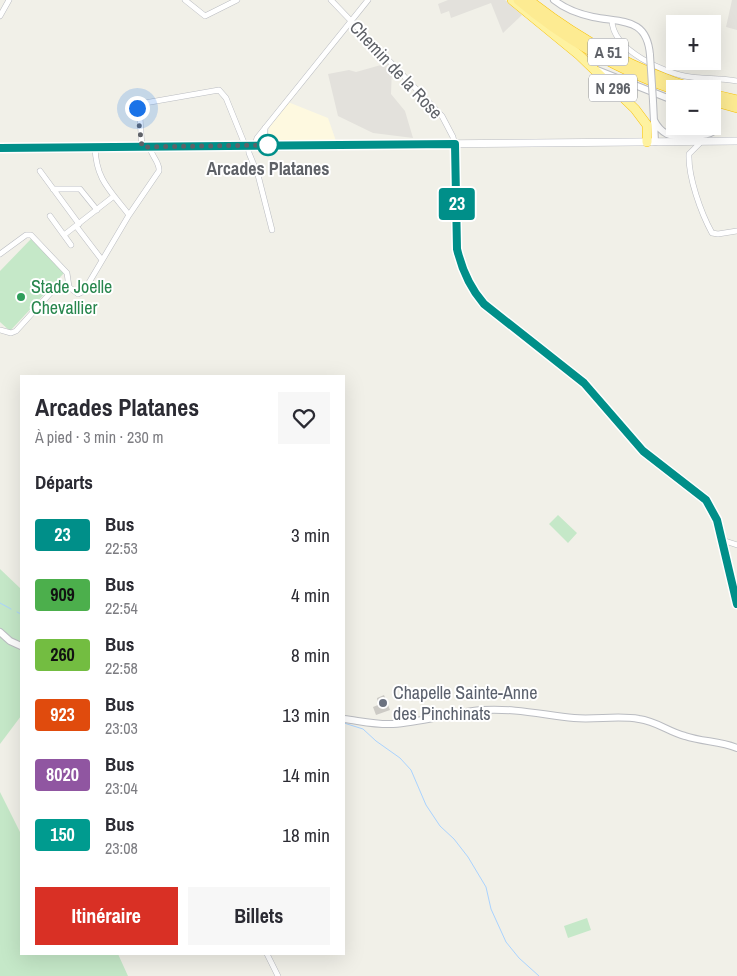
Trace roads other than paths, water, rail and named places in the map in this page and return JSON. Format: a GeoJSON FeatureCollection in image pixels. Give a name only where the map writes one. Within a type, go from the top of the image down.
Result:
{"type":"FeatureCollection","features":[{"type":"Feature","properties":{"kind":"highway","name":"N 296"},"geometry":{"type":"LineString","coordinates":[[512,0],[593,68],[643,119],[651,140]]}},
{"type":"Feature","properties":{"kind":"highway","name":"A 51"},"geometry":{"type":"LineString","coordinates":[[518,0],[576,42],[642,77],[666,86]]}},
{"type":"Feature","properties":{"kind":"highway","name":"A 51"},"geometry":{"type":"LineString","coordinates":[[529,0],[573,31],[616,56],[668,80]]}},
{"type":"Feature","properties":{"kind":"highway"},"geometry":{"type":"LineString","coordinates":[[721,96],[737,100]]}},
{"type":"Feature","properties":{"kind":"highway"},"geometry":{"type":"LineString","coordinates":[[721,104],[737,108]]}},
{"type":"Feature","properties":{"kind":"main road"},"geometry":{"type":"LineString","coordinates":[[0,148],[597,142],[700,138],[737,141]]}},
{"type":"Feature","properties":{"kind":"main road"},"geometry":{"type":"LineString","coordinates":[[651,140],[737,141]]}},
{"type":"Feature","properties":{"kind":"street"},"geometry":{"type":"LineString","coordinates":[[0,16],[9,0]]}},
{"type":"Feature","properties":{"kind":"street"},"geometry":{"type":"LineString","coordinates":[[185,0],[205,16],[237,0]]}},
{"type":"Feature","properties":{"kind":"street","name":"Chemin de la Rose"},"geometry":{"type":"LineString","coordinates":[[331,0],[442,116],[455,144]]}},
{"type":"Feature","properties":{"kind":"street"},"geometry":{"type":"LineString","coordinates":[[249,145],[257,138],[368,0]]}},
{"type":"Feature","properties":{"kind":"street"},"geometry":{"type":"LineString","coordinates":[[554,0],[576,12],[630,23],[641,29],[648,40],[650,55],[654,120],[651,140]]}},
{"type":"Feature","properties":{"kind":"street"},"geometry":{"type":"LineString","coordinates":[[612,20],[614,32],[623,45],[658,66],[690,77],[737,81]]}},
{"type":"Feature","properties":{"kind":"street"},"geometry":{"type":"LineString","coordinates":[[593,68],[666,96]]}},
{"type":"Feature","properties":{"kind":"street"},"geometry":{"type":"LineString","coordinates":[[142,147],[138,104],[219,90],[226,98],[249,145],[272,230]]}},
{"type":"Feature","properties":{"kind":"street"},"geometry":{"type":"LineString","coordinates":[[654,120],[657,126],[666,134]]}},
{"type":"Feature","properties":{"kind":"street"},"geometry":{"type":"LineString","coordinates":[[264,145],[265,128]]}},
{"type":"Feature","properties":{"kind":"street"},"geometry":{"type":"LineString","coordinates":[[701,142],[688,154],[688,166],[706,221],[712,233],[737,232]]}},
{"type":"Feature","properties":{"kind":"street"},"geometry":{"type":"LineString","coordinates":[[455,144],[457,249],[460,262],[474,293],[484,304],[584,383],[638,446],[706,500],[714,511],[737,604]]}},
{"type":"Feature","properties":{"kind":"street"},"geometry":{"type":"LineString","coordinates":[[95,147],[97,171],[101,179],[129,215]]}},
{"type":"Feature","properties":{"kind":"street"},"geometry":{"type":"LineString","coordinates":[[0,330],[11,333],[16,331],[56,288],[64,285],[78,294],[84,291],[129,215],[159,171],[159,165],[152,156],[150,147]]}},
{"type":"Feature","properties":{"kind":"street"},"geometry":{"type":"LineString","coordinates":[[40,171],[102,260]]}},
{"type":"Feature","properties":{"kind":"street"},"geometry":{"type":"LineString","coordinates":[[53,189],[80,188],[97,210]]}},
{"type":"Feature","properties":{"kind":"street"},"geometry":{"type":"LineString","coordinates":[[64,236],[114,196]]}},
{"type":"Feature","properties":{"kind":"street"},"geometry":{"type":"LineString","coordinates":[[50,216],[71,245]]}},
{"type":"Feature","properties":{"kind":"street"},"geometry":{"type":"LineString","coordinates":[[0,254],[26,235],[31,235],[67,273],[69,287]]}},
{"type":"Feature","properties":{"kind":"street"},"geometry":{"type":"LineString","coordinates":[[0,246],[12,246]]}},
{"type":"Feature","properties":{"kind":"street"},"geometry":{"type":"LineString","coordinates":[[722,540],[737,545]]}},
{"type":"Feature","properties":{"kind":"street"},"geometry":{"type":"LineString","coordinates":[[1,637],[20,646]]}},
{"type":"Feature","properties":{"kind":"street"},"geometry":{"type":"LineString","coordinates":[[345,719],[367,723],[392,724],[456,712],[491,710],[581,719],[600,720],[620,717],[640,719],[685,737],[723,742],[737,748]]}},
{"type":"Feature","properties":{"kind":"street"},"geometry":{"type":"LineString","coordinates":[[268,955],[278,976]]}},
{"type":"Feature","properties":{"kind":"waterway"},"geometry":{"type":"LineString","coordinates":[[0,603],[11,609]]}},
{"type":"Feature","properties":{"kind":"waterway"},"geometry":{"type":"LineString","coordinates":[[345,723],[363,729],[400,758],[411,770],[426,805],[440,826],[454,839],[468,857],[486,887],[491,909],[506,942],[519,958],[539,976]]}},
{"type":"Feature","properties":{"kind":"place","name":"Arcades Platanes"},"geometry":{"type":"Point","coordinates":[268,145]}},
{"type":"Feature","properties":{"kind":"place","name":"Stade Joelle Chevallier"},"geometry":{"type":"Point","coordinates":[21,297]}},
{"type":"Feature","properties":{"kind":"place","name":"Chapelle Sainte-Anne des Pinchinats"},"geometry":{"type":"Point","coordinates":[383,703]}}]}
